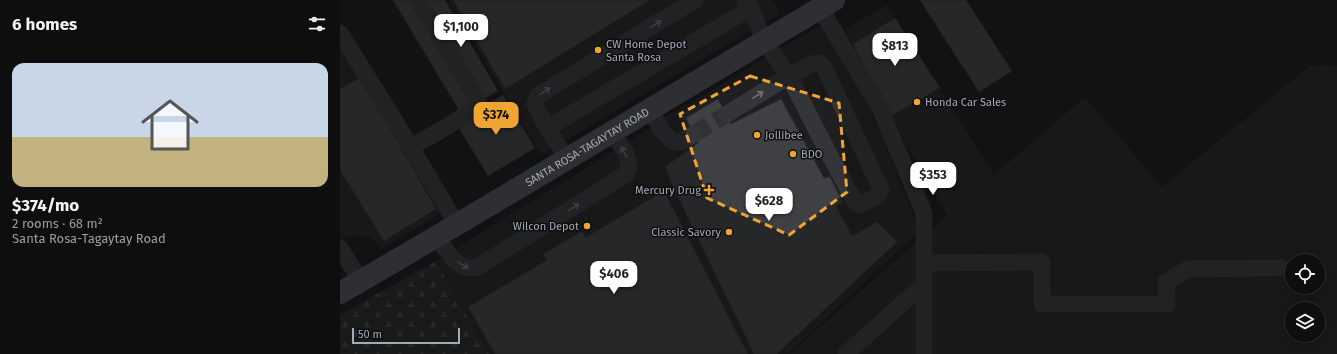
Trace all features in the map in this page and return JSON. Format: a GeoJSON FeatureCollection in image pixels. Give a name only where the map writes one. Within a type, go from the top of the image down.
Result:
{"type":"FeatureCollection","features":[{"type":"Feature","properties":{"kind":"main road","name":"SANTA ROSA-TAGAYTAY ROAD"},"geometry":{"type":"LineString","coordinates":[[340,293],[437,237],[827,4]]}},
{"type":"Feature","properties":{"kind":"street"},"geometry":{"type":"LineString","coordinates":[[411,147],[448,126],[478,105],[478,100],[418,0]]}},
{"type":"Feature","properties":{"kind":"street"},"geometry":{"type":"LineString","coordinates":[[567,159],[547,128],[535,104],[537,97],[695,0]]}},
{"type":"Feature","properties":{"kind":"street"},"geometry":{"type":"LineString","coordinates":[[547,128],[748,4],[764,41],[789,76],[855,202],[859,205],[862,204],[880,193],[881,190],[879,185],[823,65],[819,63],[812,64],[789,76],[727,114]]}},
{"type":"Feature","properties":{"kind":"street"},"geometry":{"type":"LineString","coordinates":[[827,4],[879,106],[924,213],[924,354]]}},
{"type":"Feature","properties":{"kind":"street"},"geometry":{"type":"LineString","coordinates":[[340,33],[411,147],[457,225]]}},
{"type":"Feature","properties":{"kind":"street"},"geometry":{"type":"LineString","coordinates":[[649,109],[668,138],[673,142],[680,142],[694,134]]}},
{"type":"Feature","properties":{"kind":"street"},"geometry":{"type":"LineString","coordinates":[[437,237],[460,265],[468,268],[476,268],[626,174],[630,169],[629,163],[612,132]]}},
{"type":"Feature","properties":{"kind":"street"},"geometry":{"type":"LineString","coordinates":[[340,248],[361,280]]}},
{"type":"Feature","properties":{"kind":"street"},"geometry":{"type":"LineString","coordinates":[[924,263],[1042,262],[1042,304],[1167,304],[1166,282],[1188,269],[1281,268]]}},
{"type":"Feature","properties":{"kind":"street"},"geometry":{"type":"LineString","coordinates":[[846,354],[861,348],[924,284]]}},
{"type":"Feature","properties":{"kind":"highlighted area"},"geometry":{"type":"Polygon","coordinates":[[[750,76],[839,103],[847,192],[789,235],[707,198],[680,114],[750,76]]]}},
{"type":"Feature","properties":{"kind":"shaded area","name":"CW Home Depot Santa Rosa"},"geometry":{"type":"Polygon","coordinates":[[[448,0],[772,0],[780,13],[541,155],[448,0]]]}},
{"type":"Feature","properties":{"kind":"shaded area"},"geometry":{"type":"Polygon","coordinates":[[[887,5],[994,175],[1085,97],[1162,187],[1311,65],[1337,66],[1337,354],[789,354],[947,215],[912,155],[845,29],[887,5]]]}},
{"type":"Feature","properties":{"kind":"shaded area"},"geometry":{"type":"Polygon","coordinates":[[[828,20],[882,135],[919,231],[788,354],[489,354],[436,261],[636,137],[672,113],[828,20]]]}},
{"type":"Feature","properties":{"kind":"shaded area"},"geometry":{"type":"Polygon","coordinates":[[[340,48],[361,75],[441,213],[381,249],[372,238],[355,235],[340,240],[340,48]]]}},
{"type":"Feature","properties":{"kind":"green space"},"geometry":{"type":"Polygon","coordinates":[[[436,261],[489,354],[340,354],[340,315],[436,261]]]}},
{"type":"Feature","properties":{"kind":"building"},"geometry":{"type":"Polygon","coordinates":[[[393,0],[413,0],[475,103],[460,112],[393,0]]]}},
{"type":"Feature","properties":{"kind":"building"},"geometry":{"type":"Polygon","coordinates":[[[422,0],[445,0],[498,91],[481,100],[422,0]]]}},
{"type":"Feature","properties":{"kind":"building"},"geometry":{"type":"Polygon","coordinates":[[[453,0],[650,0],[505,89],[453,0]]]}},
{"type":"Feature","properties":{"kind":"building"},"geometry":{"type":"Polygon","coordinates":[[[920,0],[966,0],[1012,71],[979,92],[920,0]]]}},
{"type":"Feature","properties":{"kind":"building"},"geometry":{"type":"Polygon","coordinates":[[[895,18],[940,88],[891,116],[853,44],[895,18]]]}},
{"type":"Feature","properties":{"kind":"building"},"geometry":{"type":"Polygon","coordinates":[[[361,77],[436,209],[384,241],[340,170],[340,89],[361,77]]]}},
{"type":"Feature","properties":{"kind":"building"},"geometry":{"type":"Polygon","coordinates":[[[503,95],[535,148],[488,176],[456,123],[503,95]]]}},
{"type":"Feature","properties":{"kind":"building"},"geometry":{"type":"Polygon","coordinates":[[[718,99],[731,124],[781,99],[824,178],[830,177],[843,203],[836,206],[852,236],[877,222],[897,242],[777,354],[754,354],[674,189],[665,167],[698,143],[686,118],[718,99]]]}},
{"type":"Feature","properties":{"kind":"building","name":"Wilcon Depot"},"geometry":{"type":"Polygon","coordinates":[[[664,191],[748,354],[495,354],[468,307],[547,260],[543,254],[582,231],[586,237],[664,191]]]}},
{"type":"Feature","properties":{"kind":"tunnel"},"geometry":{"type":"LineString","coordinates":[[694,134],[727,114]]}},
{"type":"Feature","properties":{"kind":"place","name":"CW Home Depot Santa Rosa"},"geometry":{"type":"Point","coordinates":[598,50]}},
{"type":"Feature","properties":{"kind":"place","name":"Honda Car Sales"},"geometry":{"type":"Point","coordinates":[917,102]}},
{"type":"Feature","properties":{"kind":"place","name":"Jollibee"},"geometry":{"type":"Point","coordinates":[757,135]}},
{"type":"Feature","properties":{"kind":"place","name":"BDO"},"geometry":{"type":"Point","coordinates":[793,154]}},
{"type":"Feature","properties":{"kind":"place","name":"Mercury Drug"},"geometry":{"type":"Point","coordinates":[709,190]}},
{"type":"Feature","properties":{"kind":"place","name":"Wilcon Depot"},"geometry":{"type":"Point","coordinates":[587,226]}},
{"type":"Feature","properties":{"kind":"place","name":"Classic Savory"},"geometry":{"type":"Point","coordinates":[729,232]}}]}
